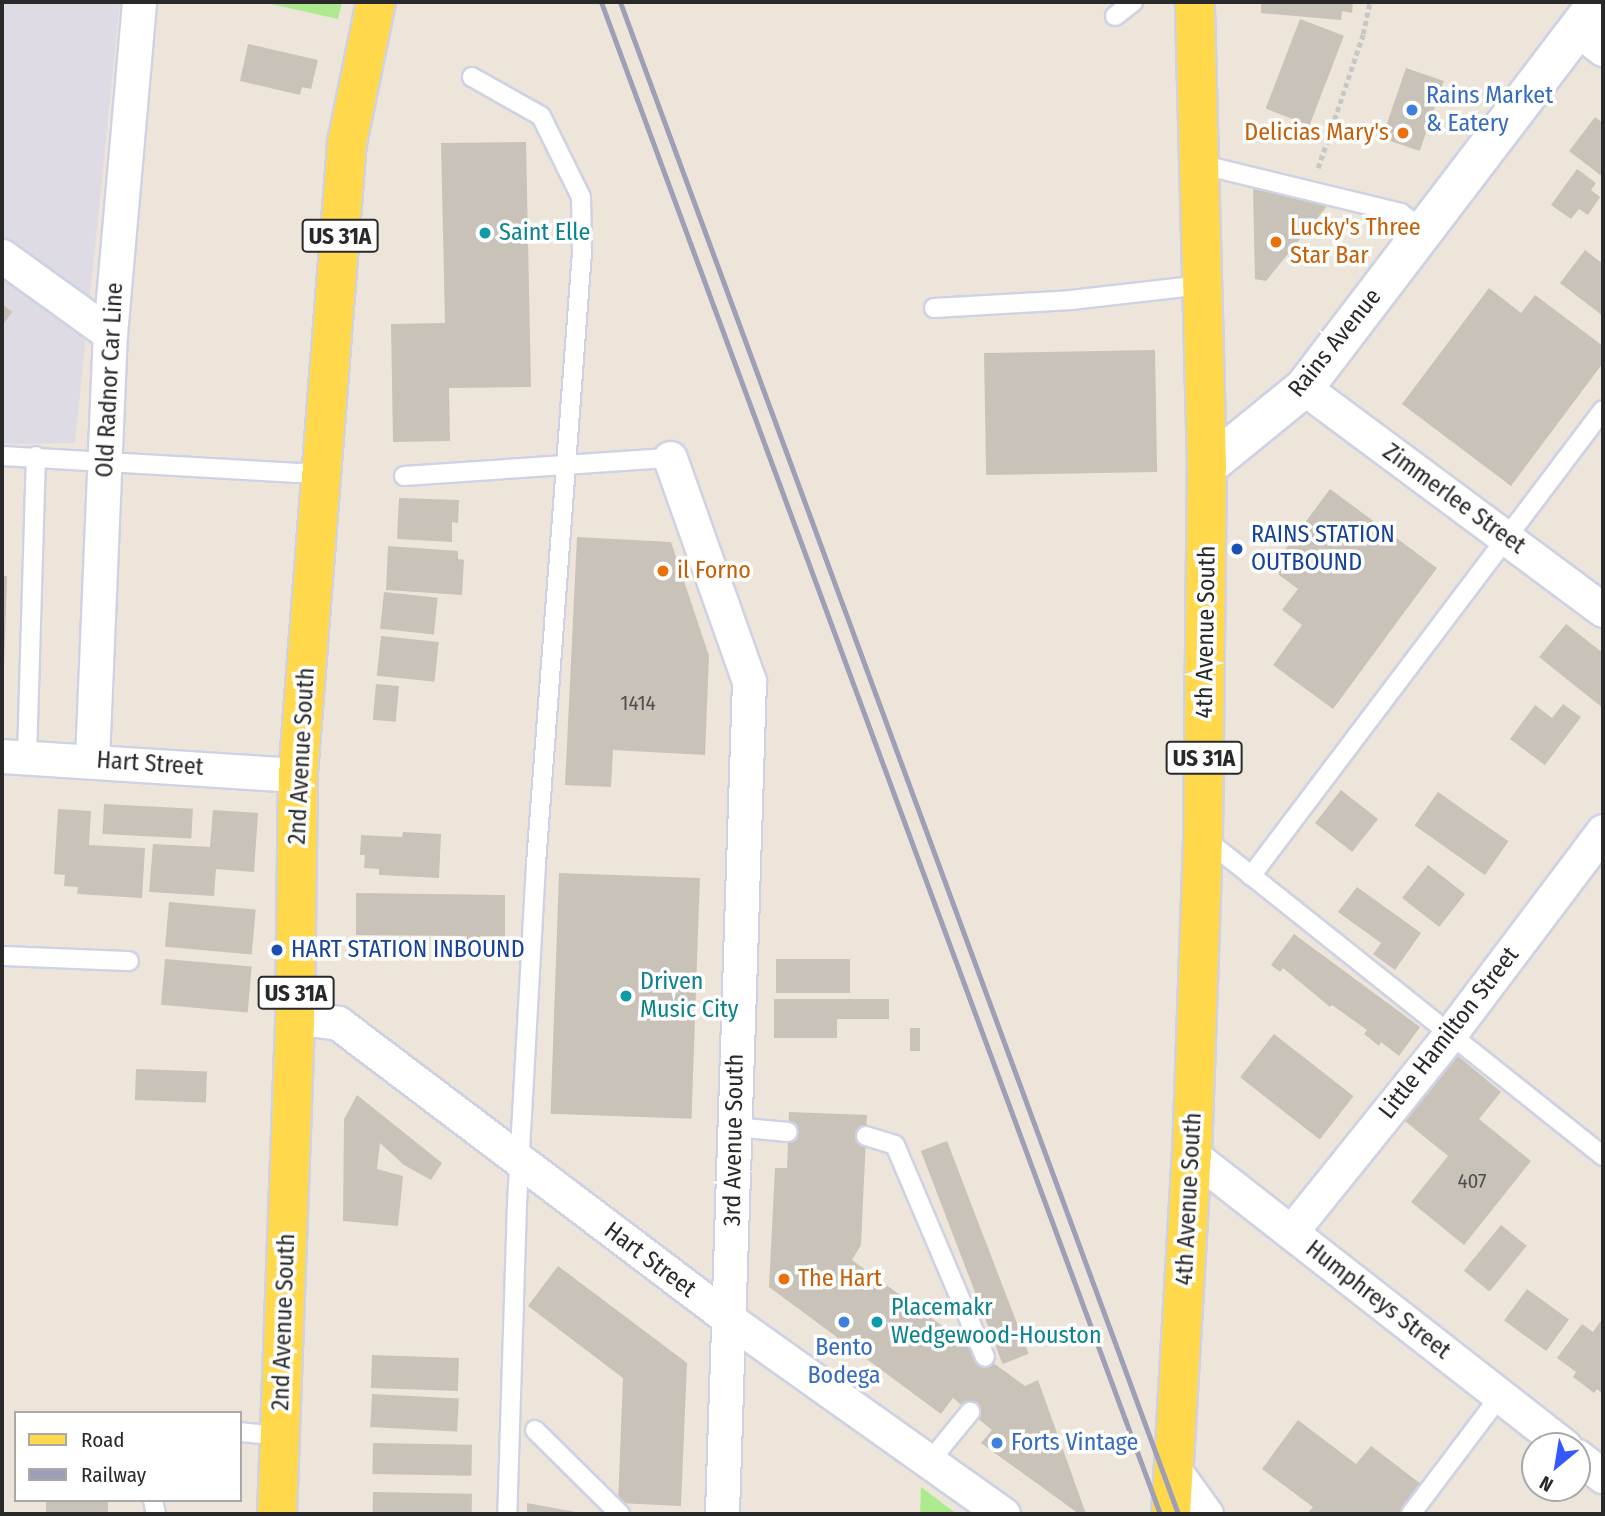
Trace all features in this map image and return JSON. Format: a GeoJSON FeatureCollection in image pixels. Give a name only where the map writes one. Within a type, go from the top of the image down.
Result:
{"type":"FeatureCollection","features":[{"type":"Feature","properties":{"kind":"main road","name":"2nd Avenue South"},"geometry":{"type":"LineString","coordinates":[[277,1514],[295,1017],[298,775],[347,143],[376,2]]}},
{"type":"Feature","properties":{"kind":"main road","name":"4th Avenue South"},"geometry":{"type":"LineString","coordinates":[[1171,1514],[1192,1155],[1203,837],[1207,467],[1195,2]]}},
{"type":"Feature","properties":{"kind":"street","name":"Old Radnor Car Line"},"geometry":{"type":"LineString","coordinates":[[92,760],[110,334],[133,5]]}},
{"type":"Feature","properties":{"kind":"street","name":"Rains Avenue"},"geometry":{"type":"LineString","coordinates":[[1207,467],[1304,388],[1424,231],[1593,27]]}},
{"type":"Feature","properties":{"kind":"street"},"geometry":{"type":"LineString","coordinates":[[2,256],[110,334]]}},
{"type":"Feature","properties":{"kind":"street","name":"Zimmerlee Street"},"geometry":{"type":"LineString","coordinates":[[1304,388],[1603,610]]}},
{"type":"Feature","properties":{"kind":"street","name":"3rd Avenue South"},"geometry":{"type":"LineString","coordinates":[[670,458],[749,681],[722,1514]]}},
{"type":"Feature","properties":{"kind":"street","name":"Hart Street"},"geometry":{"type":"LineString","coordinates":[[14,756],[298,775]]}},
{"type":"Feature","properties":{"kind":"street","name":"Little Hamilton Street"},"geometry":{"type":"LineString","coordinates":[[1291,1232],[1450,1034],[1603,831]]}},
{"type":"Feature","properties":{"kind":"street","name":"Hart Street"},"geometry":{"type":"LineString","coordinates":[[295,1017],[338,1023],[730,1320],[1003,1514]]}},
{"type":"Feature","properties":{"kind":"street","name":"Humphreys Street"},"geometry":{"type":"LineString","coordinates":[[1192,1155],[1546,1432]]}},
{"type":"Feature","properties":{"kind":"street"},"geometry":{"type":"LineString","coordinates":[[1172,1467],[1206,1514]]}},
{"type":"Feature","properties":{"kind":"lane"},"geometry":{"type":"LineString","coordinates":[[1115,16],[1133,2]]}},
{"type":"Feature","properties":{"kind":"lane"},"geometry":{"type":"LineString","coordinates":[[472,77],[541,116],[580,197],[582,252],[537,850],[520,1162],[507,1514]]}},
{"type":"Feature","properties":{"kind":"lane"},"geometry":{"type":"LineString","coordinates":[[1199,164],[1311,189],[1401,213],[1424,231]]}},
{"type":"Feature","properties":{"kind":"lane"},"geometry":{"type":"LineString","coordinates":[[934,308],[1071,300],[1202,285]]}},
{"type":"Feature","properties":{"kind":"lane"},"geometry":{"type":"LineString","coordinates":[[1251,876],[1603,410]]}},
{"type":"Feature","properties":{"kind":"lane"},"geometry":{"type":"LineString","coordinates":[[2,456],[323,472]]}},
{"type":"Feature","properties":{"kind":"lane"},"geometry":{"type":"LineString","coordinates":[[14,756],[36,456]]}},
{"type":"Feature","properties":{"kind":"lane"},"geometry":{"type":"LineString","coordinates":[[404,476],[670,458]]}},
{"type":"Feature","properties":{"kind":"lane"},"geometry":{"type":"LineString","coordinates":[[1203,837],[1603,1156]]}},
{"type":"Feature","properties":{"kind":"lane"},"geometry":{"type":"LineString","coordinates":[[2,956],[129,961]]}},
{"type":"Feature","properties":{"kind":"lane"},"geometry":{"type":"LineString","coordinates":[[734,1127],[788,1132]]}},
{"type":"Feature","properties":{"kind":"lane"},"geometry":{"type":"LineString","coordinates":[[866,1136],[895,1145],[985,1357]]}},
{"type":"Feature","properties":{"kind":"lane"},"geometry":{"type":"LineString","coordinates":[[1411,1514],[1500,1396]]}},
{"type":"Feature","properties":{"kind":"lane"},"geometry":{"type":"LineString","coordinates":[[929,1462],[970,1412]]}},
{"type":"Feature","properties":{"kind":"lane"},"geometry":{"type":"LineString","coordinates":[[534,1430],[620,1514]]}},
{"type":"Feature","properties":{"kind":"lane"},"geometry":{"type":"LineString","coordinates":[[242,1432],[280,1436]]}},
{"type":"Feature","properties":{"kind":"path"},"geometry":{"type":"LineString","coordinates":[[1311,189],[1363,34],[1370,2]]}},
{"type":"Feature","properties":{"kind":"shaded area"},"geometry":{"type":"Polygon","coordinates":[[[2,2],[120,2],[75,443],[2,444],[2,2]]]}},
{"type":"Feature","properties":{"kind":"green space"},"geometry":{"type":"Polygon","coordinates":[[[262,2],[342,2],[338,19],[262,2]]]}},
{"type":"Feature","properties":{"kind":"green space"},"geometry":{"type":"Polygon","coordinates":[[[921,1487],[957,1514],[920,1514],[921,1487]]]}},
{"type":"Feature","properties":{"kind":"building"},"geometry":{"type":"Polygon","coordinates":[[[1261,2],[1353,2],[1352,13],[1342,11],[1341,20],[1261,13],[1261,2]]]}},
{"type":"Feature","properties":{"kind":"building"},"geometry":{"type":"Polygon","coordinates":[[[1300,19],[1344,36],[1309,125],[1266,109],[1300,19]]]}},
{"type":"Feature","properties":{"kind":"building"},"geometry":{"type":"Polygon","coordinates":[[[248,44],[318,60],[311,89],[302,87],[300,95],[240,81],[248,44]]]}},
{"type":"Feature","properties":{"kind":"building","name":"Rains Market & Eatery"},"geometry":{"type":"Polygon","coordinates":[[[1406,68],[1444,81],[1420,151],[1382,138],[1406,68]]]}},
{"type":"Feature","properties":{"kind":"building"},"geometry":{"type":"Polygon","coordinates":[[[1595,117],[1603,123],[1603,177],[1569,151],[1595,117]]]}},
{"type":"Feature","properties":{"kind":"building","name":"Saint Elle"},"geometry":{"type":"Polygon","coordinates":[[[526,142],[531,387],[449,388],[450,441],[393,442],[391,324],[445,323],[441,143],[526,142]]]}},
{"type":"Feature","properties":{"kind":"building"},"geometry":{"type":"Polygon","coordinates":[[[1577,169],[1596,183],[1591,190],[1600,197],[1588,215],[1579,209],[1571,219],[1551,205],[1577,169]]]}},
{"type":"Feature","properties":{"kind":"building","name":"Lucky's Three Star Bar"},"geometry":{"type":"Polygon","coordinates":[[[1253,189],[1328,205],[1266,281],[1255,279],[1253,189]]]}},
{"type":"Feature","properties":{"kind":"building"},"geometry":{"type":"Polygon","coordinates":[[[1585,250],[1603,264],[1603,316],[1560,283],[1585,250]]]}},
{"type":"Feature","properties":{"kind":"building"},"geometry":{"type":"Polygon","coordinates":[[[1489,288],[1521,313],[1535,295],[1603,346],[1603,363],[1511,486],[1402,404],[1489,288]]]}},
{"type":"Feature","properties":{"kind":"building"},"geometry":{"type":"Polygon","coordinates":[[[2,304],[12,312],[2,326],[2,304]]]}},
{"type":"Feature","properties":{"kind":"building"},"geometry":{"type":"Polygon","coordinates":[[[1155,350],[1157,472],[986,475],[984,353],[1155,350]]]}},
{"type":"Feature","properties":{"kind":"building"},"geometry":{"type":"Polygon","coordinates":[[[1330,489],[1437,568],[1333,709],[1273,665],[1302,625],[1282,610],[1298,589],[1279,575],[1278,559],[1330,489]]]}},
{"type":"Feature","properties":{"kind":"building"},"geometry":{"type":"Polygon","coordinates":[[[399,498],[459,500],[458,523],[452,522],[452,542],[397,539],[399,498]]]}},
{"type":"Feature","properties":{"kind":"building"},"geometry":{"type":"Polygon","coordinates":[[[577,537],[671,542],[709,656],[705,755],[613,750],[611,787],[565,785],[577,537]]]}},
{"type":"Feature","properties":{"kind":"building"},"geometry":{"type":"Polygon","coordinates":[[[388,546],[458,551],[458,559],[464,560],[462,595],[386,590],[388,546]]]}},
{"type":"Feature","properties":{"kind":"building"},"geometry":{"type":"Polygon","coordinates":[[[2,576],[7,576],[4,667],[2,667],[2,576]]]}},
{"type":"Feature","properties":{"kind":"building"},"geometry":{"type":"Polygon","coordinates":[[[384,592],[438,598],[434,634],[380,629],[384,592]]]}},
{"type":"Feature","properties":{"kind":"building"},"geometry":{"type":"Polygon","coordinates":[[[1566,624],[1603,653],[1603,708],[1539,657],[1566,624]]]}},
{"type":"Feature","properties":{"kind":"building"},"geometry":{"type":"Polygon","coordinates":[[[381,636],[439,642],[435,682],[377,676],[381,636]]]}},
{"type":"Feature","properties":{"kind":"building"},"geometry":{"type":"Polygon","coordinates":[[[376,684],[399,686],[396,722],[373,720],[376,684]]]}},
{"type":"Feature","properties":{"kind":"building"},"geometry":{"type":"Polygon","coordinates":[[[1563,704],[1581,717],[1545,765],[1510,739],[1535,705],[1552,718],[1563,704]]]}},
{"type":"Feature","properties":{"kind":"building"},"geometry":{"type":"Polygon","coordinates":[[[1341,790],[1378,819],[1352,852],[1315,823],[1341,790]]]}},
{"type":"Feature","properties":{"kind":"building"},"geometry":{"type":"Polygon","coordinates":[[[1438,792],[1508,841],[1485,875],[1414,826],[1438,792]]]}},
{"type":"Feature","properties":{"kind":"building"},"geometry":{"type":"Polygon","coordinates":[[[104,804],[193,809],[191,839],[102,834],[104,804]]]}},
{"type":"Feature","properties":{"kind":"building"},"geometry":{"type":"Polygon","coordinates":[[[58,809],[91,811],[89,845],[145,848],[142,898],[77,894],[78,887],[64,886],[65,875],[54,874],[58,809]]]}},
{"type":"Feature","properties":{"kind":"building"},"geometry":{"type":"Polygon","coordinates":[[[213,810],[258,813],[254,872],[216,869],[214,896],[149,892],[153,844],[210,847],[213,810]]]}},
{"type":"Feature","properties":{"kind":"building"},"geometry":{"type":"Polygon","coordinates":[[[403,832],[441,834],[439,878],[379,875],[379,869],[364,868],[365,855],[360,855],[361,835],[402,837],[403,832]]]}},
{"type":"Feature","properties":{"kind":"building"},"geometry":{"type":"Polygon","coordinates":[[[1428,865],[1465,894],[1439,927],[1402,898],[1428,865]]]}},
{"type":"Feature","properties":{"kind":"building","name":"Driven Music City"},"geometry":{"type":"Polygon","coordinates":[[[559,873],[700,878],[692,1119],[551,1114],[559,873]]]}},
{"type":"Feature","properties":{"kind":"building"},"geometry":{"type":"Polygon","coordinates":[[[1357,887],[1421,933],[1395,970],[1373,954],[1381,943],[1338,912],[1357,887]]]}},
{"type":"Feature","properties":{"kind":"building"},"geometry":{"type":"Polygon","coordinates":[[[356,893],[505,895],[505,942],[466,942],[467,936],[356,935],[356,893]]]}},
{"type":"Feature","properties":{"kind":"building"},"geometry":{"type":"Polygon","coordinates":[[[169,902],[256,910],[252,954],[165,947],[169,902]]]}},
{"type":"Feature","properties":{"kind":"building"},"geometry":{"type":"Polygon","coordinates":[[[1294,934],[1420,1027],[1399,1056],[1381,1042],[1379,1046],[1364,1034],[1367,1030],[1332,1005],[1330,1007],[1283,968],[1280,972],[1271,965],[1294,934]]]}},
{"type":"Feature","properties":{"kind":"building"},"geometry":{"type":"Polygon","coordinates":[[[165,959],[252,967],[248,1012],[161,1005],[165,959]]]}},
{"type":"Feature","properties":{"kind":"building"},"geometry":{"type":"Polygon","coordinates":[[[776,959],[850,959],[850,993],[776,993],[776,959]]]}},
{"type":"Feature","properties":{"kind":"building"},"geometry":{"type":"Polygon","coordinates":[[[774,999],[889,999],[889,1019],[837,1019],[837,1038],[774,1038],[774,999]]]}},
{"type":"Feature","properties":{"kind":"building"},"geometry":{"type":"Polygon","coordinates":[[[910,1028],[920,1028],[920,1051],[910,1051],[910,1028]]]}},
{"type":"Feature","properties":{"kind":"building"},"geometry":{"type":"Polygon","coordinates":[[[1274,1034],[1354,1096],[1320,1140],[1240,1077],[1274,1034]]]}},
{"type":"Feature","properties":{"kind":"building"},"geometry":{"type":"Polygon","coordinates":[[[1458,1056],[1501,1092],[1479,1119],[1531,1161],[1464,1245],[1411,1202],[1448,1156],[1405,1121],[1458,1056]]]}},
{"type":"Feature","properties":{"kind":"building"},"geometry":{"type":"Polygon","coordinates":[[[136,1069],[207,1071],[206,1102],[135,1100],[136,1069]]]}},
{"type":"Feature","properties":{"kind":"building"},"geometry":{"type":"Polygon","coordinates":[[[357,1095],[442,1163],[431,1180],[404,1165],[380,1143],[377,1169],[403,1176],[398,1226],[343,1221],[344,1119],[357,1095]]]}},
{"type":"Feature","properties":{"kind":"building","name":"Placemakr Wedgewood-Houston"},"geometry":{"type":"Polygon","coordinates":[[[789,1112],[867,1115],[861,1245],[852,1260],[1025,1386],[1038,1380],[1086,1514],[1079,1514],[981,1443],[992,1430],[953,1398],[941,1414],[769,1287],[775,1168],[787,1168],[789,1112]]]}},
{"type":"Feature","properties":{"kind":"building"},"geometry":{"type":"Polygon","coordinates":[[[947,1141],[1029,1354],[1003,1364],[921,1151],[947,1141]]]}},
{"type":"Feature","properties":{"kind":"building"},"geometry":{"type":"Polygon","coordinates":[[[1501,1225],[1527,1246],[1490,1292],[1464,1271],[1501,1225]]]}},
{"type":"Feature","properties":{"kind":"building"},"geometry":{"type":"Polygon","coordinates":[[[558,1266],[687,1363],[681,1506],[618,1503],[623,1378],[528,1306],[558,1266]]]}},
{"type":"Feature","properties":{"kind":"building"},"geometry":{"type":"Polygon","coordinates":[[[1527,1289],[1569,1320],[1546,1351],[1504,1321],[1527,1289]]]}},
{"type":"Feature","properties":{"kind":"building"},"geometry":{"type":"Polygon","coordinates":[[[1603,1318],[1603,1394],[1597,1389],[1594,1393],[1573,1377],[1576,1372],[1557,1358],[1582,1324],[1593,1332],[1603,1318]]]}},
{"type":"Feature","properties":{"kind":"building"},"geometry":{"type":"Polygon","coordinates":[[[372,1355],[459,1358],[458,1391],[371,1388],[372,1355]]]}},
{"type":"Feature","properties":{"kind":"building"},"geometry":{"type":"Polygon","coordinates":[[[372,1394],[459,1399],[457,1432],[370,1427],[372,1394]]]}},
{"type":"Feature","properties":{"kind":"building"},"geometry":{"type":"Polygon","coordinates":[[[1298,1420],[1356,1464],[1371,1446],[1425,1487],[1405,1514],[1307,1514],[1313,1507],[1262,1469],[1298,1420]]]}},
{"type":"Feature","properties":{"kind":"building"},"geometry":{"type":"Polygon","coordinates":[[[373,1443],[472,1445],[471,1476],[372,1474],[373,1443]]]}},
{"type":"Feature","properties":{"kind":"building"},"geometry":{"type":"Polygon","coordinates":[[[373,1492],[472,1494],[472,1514],[373,1514],[373,1492]]]}},
{"type":"Feature","properties":{"kind":"building"},"geometry":{"type":"Polygon","coordinates":[[[46,1502],[108,1502],[108,1514],[46,1514],[46,1502]]]}},
{"type":"Feature","properties":{"kind":"building"},"geometry":{"type":"Polygon","coordinates":[[[527,1503],[581,1513],[581,1514],[527,1514],[527,1503]]]}},
{"type":"Feature","properties":{"kind":"railway"},"geometry":{"type":"LineString","coordinates":[[601,2],[1160,1514]]}},
{"type":"Feature","properties":{"kind":"railway"},"geometry":{"type":"LineString","coordinates":[[620,2],[1178,1514]]}},
{"type":"Feature","properties":{"kind":"place","name":"Rains Market & Eatery"},"geometry":{"type":"Point","coordinates":[1412,110]}},
{"type":"Feature","properties":{"kind":"place","name":"Delicias Mary's"},"geometry":{"type":"Point","coordinates":[1403,133]}},
{"type":"Feature","properties":{"kind":"place","name":"Saint Elle"},"geometry":{"type":"Point","coordinates":[485,233]}},
{"type":"Feature","properties":{"kind":"place","name":"Lucky's Three Star Bar"},"geometry":{"type":"Point","coordinates":[1276,242]}},
{"type":"Feature","properties":{"kind":"place","name":"RAINS STATION OUTBOUND"},"geometry":{"type":"Point","coordinates":[1237,549]}},
{"type":"Feature","properties":{"kind":"place","name":"il Forno"},"geometry":{"type":"Point","coordinates":[663,571]}},
{"type":"Feature","properties":{"kind":"place","name":"HART STATION INBOUND"},"geometry":{"type":"Point","coordinates":[277,950]}},
{"type":"Feature","properties":{"kind":"place","name":"Driven Music City"},"geometry":{"type":"Point","coordinates":[626,996]}},
{"type":"Feature","properties":{"kind":"place","name":"The Hart"},"geometry":{"type":"Point","coordinates":[784,1279]}},
{"type":"Feature","properties":{"kind":"place","name":"Bento Bodega"},"geometry":{"type":"Point","coordinates":[844,1322]}},
{"type":"Feature","properties":{"kind":"place","name":"Placemakr Wedgewood-Houston"},"geometry":{"type":"Point","coordinates":[877,1322]}},
{"type":"Feature","properties":{"kind":"place","name":"Forts Vintage"},"geometry":{"type":"Point","coordinates":[997,1443]}}]}
